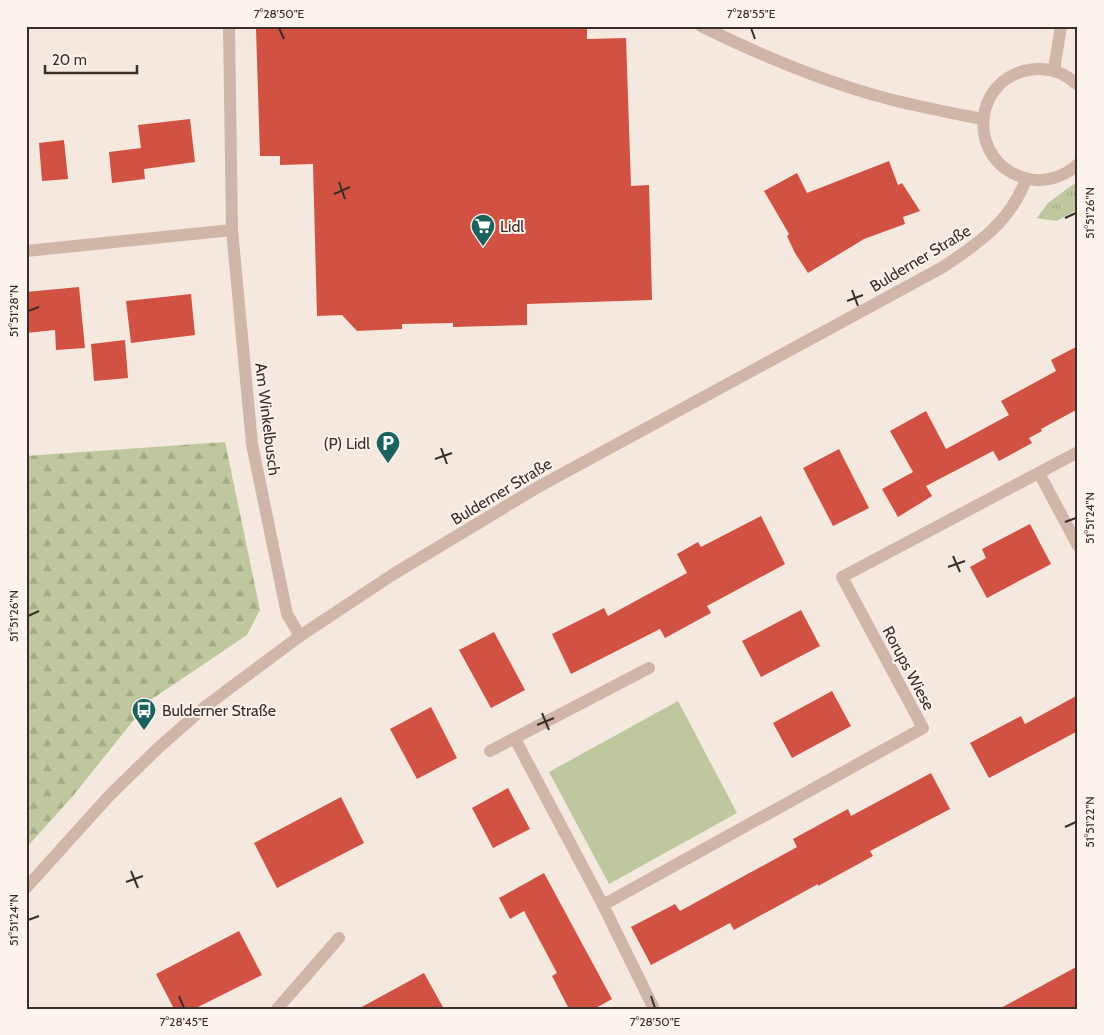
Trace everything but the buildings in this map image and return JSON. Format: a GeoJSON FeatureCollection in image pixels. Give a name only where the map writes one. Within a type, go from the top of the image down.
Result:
{"type":"FeatureCollection","features":[{"type":"Feature","properties":{"kind":"street","name":"Am Winkelbusch"},"geometry":{"type":"LineString","coordinates":[[230,26],[232,230],[252,444],[287,614],[300,636]]}},
{"type":"Feature","properties":{"kind":"street"},"geometry":{"type":"LineString","coordinates":[[701,26],[748,50],[797,70],[853,89],[891,100],[982,119]]}},
{"type":"Feature","properties":{"kind":"street"},"geometry":{"type":"LineString","coordinates":[[1054,70],[1061,26]]}},
{"type":"Feature","properties":{"kind":"street"},"geometry":{"type":"LineString","coordinates":[[1078,85],[1054,70],[1025,70],[1009,77],[996,88],[987,103],[982,119],[984,136],[990,153],[1001,166],[1015,175],[1026,179],[1047,180],[1061,175],[1078,164]]}},
{"type":"Feature","properties":{"kind":"street","name":"Bulderner Straße"},"geometry":{"type":"LineString","coordinates":[[26,888],[109,796],[157,749],[206,706],[300,636],[392,575],[538,487],[943,267],[982,242],[1017,200],[1026,179]]}},
{"type":"Feature","properties":{"kind":"street"},"geometry":{"type":"LineString","coordinates":[[26,251],[232,230]]}},
{"type":"Feature","properties":{"kind":"street","name":"Rorups Wiese"},"geometry":{"type":"LineString","coordinates":[[603,905],[923,728],[842,577],[1078,452]]}},
{"type":"Feature","properties":{"kind":"street"},"geometry":{"type":"LineString","coordinates":[[1039,473],[1078,546]]}},
{"type":"Feature","properties":{"kind":"street"},"geometry":{"type":"LineString","coordinates":[[490,751],[649,668]]}},
{"type":"Feature","properties":{"kind":"street"},"geometry":{"type":"LineString","coordinates":[[515,739],[603,905],[654,1009]]}},
{"type":"Feature","properties":{"kind":"street"},"geometry":{"type":"LineString","coordinates":[[277,1009],[339,938]]}},
{"type":"Feature","properties":{"kind":"green space"},"geometry":{"type":"Polygon","coordinates":[[[1078,181],[1078,209],[1057,221],[1037,218],[1048,203],[1078,181]]]}},
{"type":"Feature","properties":{"kind":"green space"},"geometry":{"type":"Polygon","coordinates":[[[225,442],[260,610],[247,635],[149,701],[72,797],[26,848],[26,456],[225,442]]]}},
{"type":"Feature","properties":{"kind":"green space"},"geometry":{"type":"Polygon","coordinates":[[[678,701],[737,813],[609,884],[549,772],[678,701]]]}},
{"type":"Feature","properties":{"kind":"place","name":"Lidl"},"geometry":{"type":"Point","coordinates":[483,247]}},
{"type":"Feature","properties":{"kind":"place","name":"(P) Lidl"},"geometry":{"type":"Point","coordinates":[388,464]}},
{"type":"Feature","properties":{"kind":"place","name":"Bulderner Straße"},"geometry":{"type":"Point","coordinates":[144,731]}}]}
